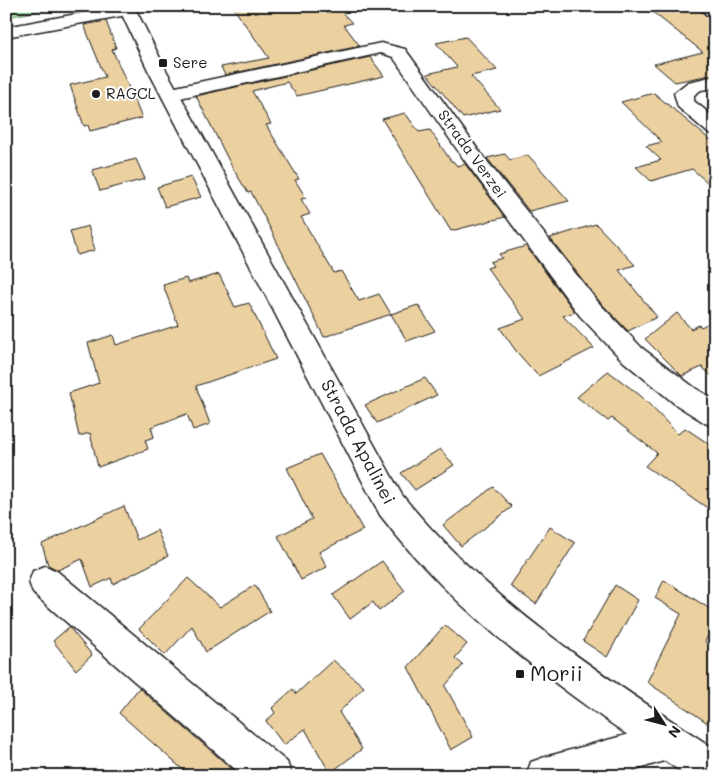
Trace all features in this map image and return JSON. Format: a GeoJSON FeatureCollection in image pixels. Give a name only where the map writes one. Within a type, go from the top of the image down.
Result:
{"type":"FeatureCollection","features":[{"type":"Feature","properties":{"kind":"street"},"geometry":{"type":"LineString","coordinates":[[706,6],[715,13]]}},
{"type":"Feature","properties":{"kind":"street"},"geometry":{"type":"LineString","coordinates":[[6,32],[126,8]]}},
{"type":"Feature","properties":{"kind":"street","name":"Strada Apalinei"},"geometry":{"type":"LineString","coordinates":[[126,8],[391,505],[416,539],[472,596],[509,626],[670,742],[715,772]]}},
{"type":"Feature","properties":{"kind":"street","name":"Strada Verzei"},"geometry":{"type":"LineString","coordinates":[[171,94],[381,48],[399,53],[472,156],[588,309],[633,355],[685,396],[715,415]]}},
{"type":"Feature","properties":{"kind":"street"},"geometry":{"type":"LineString","coordinates":[[715,82],[694,86],[684,93],[685,103],[715,129]]}},
{"type":"Feature","properties":{"kind":"street"},"geometry":{"type":"LineString","coordinates":[[45,582],[273,776]]}},
{"type":"Feature","properties":{"kind":"street"},"geometry":{"type":"LineString","coordinates":[[546,776],[670,742]]}},
{"type":"Feature","properties":{"kind":"green space"},"geometry":{"type":"Polygon","coordinates":[[[6,6],[62,6],[62,7],[6,17],[6,6]]]}},
{"type":"Feature","properties":{"kind":"building"},"geometry":{"type":"Polygon","coordinates":[[[232,6],[336,6],[352,23],[344,25],[360,46],[225,75],[221,67],[269,58],[232,6]]]}},
{"type":"Feature","properties":{"kind":"building"},"geometry":{"type":"Polygon","coordinates":[[[645,6],[696,6],[708,18],[715,20],[715,74],[675,82],[654,64],[703,52],[645,6]]]}},
{"type":"Feature","properties":{"kind":"building","name":"RAGCL"},"geometry":{"type":"Polygon","coordinates":[[[106,21],[116,48],[112,49],[142,118],[90,131],[88,125],[84,126],[70,85],[105,77],[84,25],[106,21]]]}},
{"type":"Feature","properties":{"kind":"building"},"geometry":{"type":"Polygon","coordinates":[[[466,37],[497,70],[471,76],[500,109],[463,118],[427,74],[457,67],[436,43],[466,37]]]}},
{"type":"Feature","properties":{"kind":"building"},"geometry":{"type":"Polygon","coordinates":[[[370,57],[384,76],[297,96],[287,82],[252,91],[271,124],[266,125],[299,179],[295,180],[306,198],[301,199],[310,214],[301,217],[334,273],[341,271],[359,301],[379,294],[391,314],[324,337],[251,192],[248,193],[232,167],[196,96],[370,57]]]}},
{"type":"Feature","properties":{"kind":"building"},"geometry":{"type":"Polygon","coordinates":[[[654,93],[715,144],[715,189],[692,169],[651,181],[636,167],[661,160],[646,146],[662,142],[621,102],[654,93]]]}},
{"type":"Feature","properties":{"kind":"building"},"geometry":{"type":"Polygon","coordinates":[[[405,113],[419,132],[430,130],[451,161],[457,166],[465,164],[505,217],[451,231],[382,119],[405,113]]]}},
{"type":"Feature","properties":{"kind":"building"},"geometry":{"type":"Polygon","coordinates":[[[505,154],[510,160],[528,155],[569,201],[529,211],[487,158],[505,154]]]}},
{"type":"Feature","properties":{"kind":"building"},"geometry":{"type":"Polygon","coordinates":[[[136,159],[145,179],[100,191],[92,170],[136,159]]]}},
{"type":"Feature","properties":{"kind":"building"},"geometry":{"type":"Polygon","coordinates":[[[191,177],[201,197],[165,207],[157,187],[191,177]]]}},
{"type":"Feature","properties":{"kind":"building"},"geometry":{"type":"Polygon","coordinates":[[[596,224],[635,265],[619,270],[657,317],[628,331],[599,301],[550,238],[596,224]]]}},
{"type":"Feature","properties":{"kind":"building"},"geometry":{"type":"Polygon","coordinates":[[[88,226],[95,250],[77,255],[70,231],[88,226]]]}},
{"type":"Feature","properties":{"kind":"building"},"geometry":{"type":"Polygon","coordinates":[[[526,246],[575,312],[563,316],[594,348],[538,376],[516,351],[500,328],[525,319],[487,268],[493,266],[490,262],[502,258],[499,254],[526,246]]]}},
{"type":"Feature","properties":{"kind":"building"},"geometry":{"type":"Polygon","coordinates":[[[219,274],[235,307],[249,303],[276,359],[196,386],[210,424],[193,430],[187,414],[151,427],[154,437],[145,440],[148,449],[98,467],[90,433],[79,436],[69,393],[99,383],[88,343],[113,335],[116,345],[178,325],[163,285],[186,278],[188,283],[219,274]]]}},
{"type":"Feature","properties":{"kind":"building"},"geometry":{"type":"Polygon","coordinates":[[[418,305],[435,331],[407,341],[391,314],[418,305]]]}},
{"type":"Feature","properties":{"kind":"building"},"geometry":{"type":"Polygon","coordinates":[[[677,313],[691,329],[699,325],[701,327],[715,320],[715,379],[702,367],[682,376],[645,339],[677,313]]]}},
{"type":"Feature","properties":{"kind":"building"},"geometry":{"type":"Polygon","coordinates":[[[608,371],[641,396],[678,434],[685,428],[715,448],[715,513],[645,466],[657,453],[612,418],[608,421],[577,397],[608,371]]]}},
{"type":"Feature","properties":{"kind":"building"},"geometry":{"type":"Polygon","coordinates":[[[425,378],[437,395],[377,423],[365,405],[425,378]]]}},
{"type":"Feature","properties":{"kind":"building"},"geometry":{"type":"Polygon","coordinates":[[[440,449],[454,465],[415,490],[401,473],[440,449]]]}},
{"type":"Feature","properties":{"kind":"building"},"geometry":{"type":"Polygon","coordinates":[[[320,454],[363,530],[319,552],[327,567],[301,580],[278,536],[312,519],[287,468],[320,454]]]}},
{"type":"Feature","properties":{"kind":"building"},"geometry":{"type":"Polygon","coordinates":[[[493,487],[512,507],[461,546],[443,525],[493,487]]]}},
{"type":"Feature","properties":{"kind":"building"},"geometry":{"type":"Polygon","coordinates":[[[124,506],[137,540],[157,530],[168,556],[113,584],[111,578],[92,587],[82,559],[58,570],[48,565],[42,544],[124,506]]]}},
{"type":"Feature","properties":{"kind":"building"},"geometry":{"type":"Polygon","coordinates":[[[550,527],[575,543],[536,604],[510,586],[550,527]]]}},
{"type":"Feature","properties":{"kind":"building"},"geometry":{"type":"Polygon","coordinates":[[[382,561],[405,591],[379,611],[373,602],[350,619],[333,595],[382,561]]]}},
{"type":"Feature","properties":{"kind":"building"},"geometry":{"type":"Polygon","coordinates":[[[188,578],[220,607],[255,585],[270,611],[206,652],[192,626],[165,655],[139,629],[188,578]]]}},
{"type":"Feature","properties":{"kind":"building"},"geometry":{"type":"Polygon","coordinates":[[[664,580],[715,612],[715,620],[705,642],[715,648],[715,728],[647,682],[681,614],[655,598],[664,580]]]}},
{"type":"Feature","properties":{"kind":"building"},"geometry":{"type":"Polygon","coordinates":[[[615,585],[638,600],[607,657],[583,641],[615,585]]]}},
{"type":"Feature","properties":{"kind":"building"},"geometry":{"type":"Polygon","coordinates":[[[445,625],[467,644],[455,658],[463,665],[445,686],[473,737],[451,750],[408,667],[445,625]]]}},
{"type":"Feature","properties":{"kind":"building"},"geometry":{"type":"Polygon","coordinates":[[[69,627],[92,655],[76,670],[53,641],[69,627]]]}},
{"type":"Feature","properties":{"kind":"building"},"geometry":{"type":"Polygon","coordinates":[[[333,660],[364,687],[339,712],[362,749],[330,773],[305,729],[284,745],[266,721],[275,713],[272,708],[293,689],[296,694],[333,660]]]}},
{"type":"Feature","properties":{"kind":"building"},"geometry":{"type":"Polygon","coordinates":[[[139,688],[240,776],[190,776],[119,713],[139,688]]]}},
{"type":"Feature","properties":{"kind":"place","name":"Sere"},"geometry":{"type":"Point","coordinates":[163,63]}},
{"type":"Feature","properties":{"kind":"place","name":"RAGCL"},"geometry":{"type":"Point","coordinates":[96,94]}},
{"type":"Feature","properties":{"kind":"place","name":"Morii"},"geometry":{"type":"Point","coordinates":[520,674]}}]}
